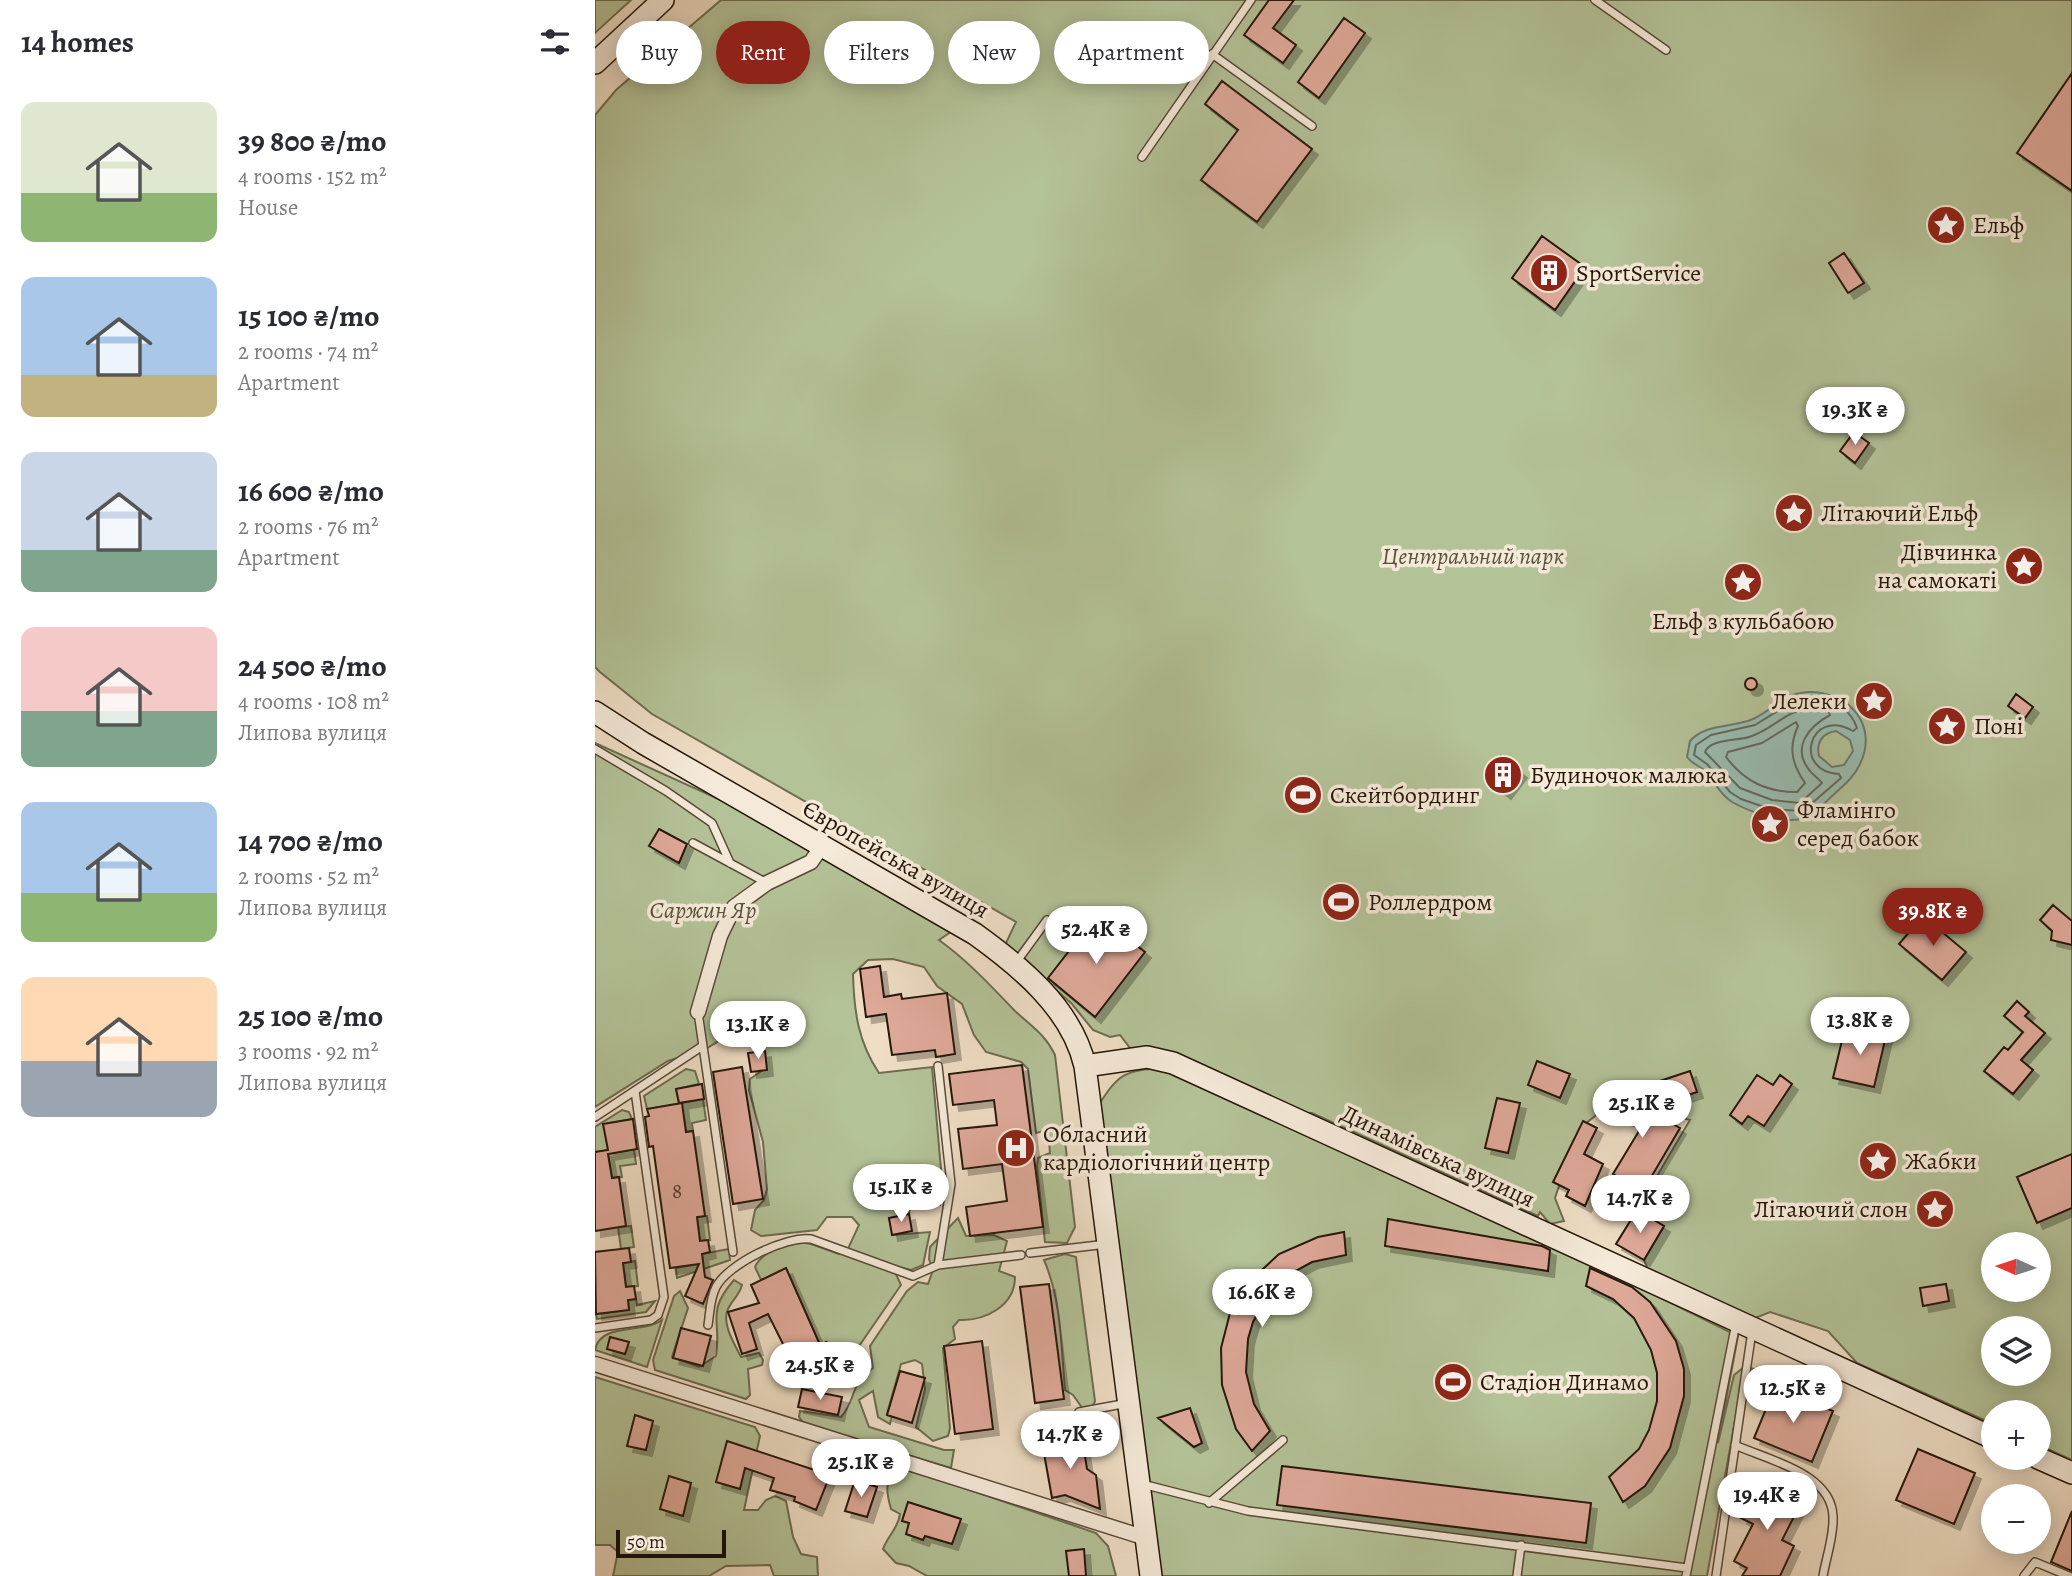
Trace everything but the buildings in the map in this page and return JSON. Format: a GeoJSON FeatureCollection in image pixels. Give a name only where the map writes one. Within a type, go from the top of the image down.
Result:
{"type":"FeatureCollection","features":[{"type":"Feature","properties":{"kind":"main road"},"geometry":{"type":"LineString","coordinates":[[595,63],[663,0]]}},
{"type":"Feature","properties":{"kind":"main road","name":"Європейська вулиця"},"geometry":{"type":"LineString","coordinates":[[595,712],[961,925],[1015,965],[1071,1028],[1085,1066],[1151,1576]]}},
{"type":"Feature","properties":{"kind":"main road","name":"Динамівська вулиця"},"geometry":{"type":"LineString","coordinates":[[1085,1066],[1147,1057],[1173,1063],[1981,1433]]}},
{"type":"Feature","properties":{"kind":"main road"},"geometry":{"type":"LineString","coordinates":[[2051,1464],[2072,1473]]}},
{"type":"Feature","properties":{"kind":"street"},"geometry":{"type":"LineString","coordinates":[[698,1012],[730,912],[738,903],[767,883],[811,862],[822,846]]}},
{"type":"Feature","properties":{"kind":"street"},"geometry":{"type":"LineString","coordinates":[[595,1364],[1146,1538]]}},
{"type":"Feature","properties":{"kind":"lane"},"geometry":{"type":"LineString","coordinates":[[1142,157],[1251,0]]}},
{"type":"Feature","properties":{"kind":"lane"},"geometry":{"type":"LineString","coordinates":[[1595,0],[1666,50]]}},
{"type":"Feature","properties":{"kind":"lane"},"geometry":{"type":"LineString","coordinates":[[1212,54],[1312,126]]}},
{"type":"Feature","properties":{"kind":"lane"},"geometry":{"type":"LineString","coordinates":[[595,749],[666,791],[712,823],[730,863]]}},
{"type":"Feature","properties":{"kind":"lane"},"geometry":{"type":"LineString","coordinates":[[693,843],[767,883]]}},
{"type":"Feature","properties":{"kind":"lane"},"geometry":{"type":"LineString","coordinates":[[1015,965],[1047,920],[1070,937]]}},
{"type":"Feature","properties":{"kind":"lane"},"geometry":{"type":"LineString","coordinates":[[698,1012],[733,1252]]}},
{"type":"Feature","properties":{"kind":"lane"},"geometry":{"type":"LineString","coordinates":[[595,1117],[701,1047]]}},
{"type":"Feature","properties":{"kind":"lane"},"geometry":{"type":"LineString","coordinates":[[938,1265],[951,1184],[939,1066]]}},
{"type":"Feature","properties":{"kind":"lane"},"geometry":{"type":"LineString","coordinates":[[595,1328],[651,1320],[658,1315],[664,1297],[635,1091]]}},
{"type":"Feature","properties":{"kind":"lane"},"geometry":{"type":"LineString","coordinates":[[708,1325],[715,1288],[723,1277],[783,1241],[811,1239],[913,1276],[938,1265],[1021,1255]]}},
{"type":"Feature","properties":{"kind":"lane"},"geometry":{"type":"LineString","coordinates":[[1030,1253],[1108,1244]]}},
{"type":"Feature","properties":{"kind":"lane"},"geometry":{"type":"LineString","coordinates":[[1716,1576],[1735,1445],[1744,1325]]}},
{"type":"Feature","properties":{"kind":"lane"},"geometry":{"type":"LineString","coordinates":[[1139,1483],[1248,1511],[1521,1545],[1686,1572],[1744,1325]]}},
{"type":"Feature","properties":{"kind":"lane"},"geometry":{"type":"LineString","coordinates":[[1079,1412],[1129,1403]]}},
{"type":"Feature","properties":{"kind":"lane"},"geometry":{"type":"LineString","coordinates":[[1209,1503],[1283,1440]]}},
{"type":"Feature","properties":{"kind":"lane"},"geometry":{"type":"LineString","coordinates":[[1735,1445],[1821,1486],[1831,1502],[1833,1518],[1823,1576]]}},
{"type":"Feature","properties":{"kind":"lane"},"geometry":{"type":"LineString","coordinates":[[1517,1576],[1521,1545]]}},
{"type":"Feature","properties":{"kind":"lane"},"geometry":{"type":"LineString","coordinates":[[2024,1576],[2035,1562],[2069,1576]]}},
{"type":"Feature","properties":{"kind":"green space"},"geometry":{"type":"Polygon","coordinates":[[[595,0],[631,0],[595,33],[595,0]]]}},
{"type":"Feature","properties":{"kind":"green space","name":"Центральний парк"},"geometry":{"type":"Polygon","coordinates":[[[721,0],[2072,0],[2072,1460],[2051,1450],[2051,1400],[1981,1400],[1981,1419],[1857,1363],[1828,1331],[1770,1312],[1753,1319],[1649,1272],[1644,1260],[1664,1226],[1637,1210],[1690,1120],[1605,1098],[1599,1113],[1585,1124],[1555,1198],[1564,1221],[1550,1224],[1540,1212],[1538,1216],[1312,1113],[1289,1113],[1133,1052],[1120,1035],[1110,1037],[1093,1030],[1072,1004],[1005,945],[1016,922],[652,714],[600,672],[595,667],[595,115],[623,84],[702,84],[702,21],[696,21],[721,0]]]}},
{"type":"Feature","properties":{"kind":"green space","name":"Саржин Яр"},"geometry":{"type":"Polygon","coordinates":[[[595,743],[822,846],[961,925],[939,940],[1037,1031],[1055,1055],[1075,1227],[1067,1243],[1045,1242],[1037,1166],[1038,1158],[1050,1153],[1048,1130],[1036,1133],[1028,1069],[1021,1062],[986,1052],[974,1035],[962,1004],[937,986],[924,967],[893,959],[868,960],[853,974],[862,1038],[879,1073],[932,1067],[942,1181],[916,1180],[914,1196],[941,1199],[940,1205],[910,1205],[909,1214],[889,1218],[893,1235],[930,1232],[923,1265],[911,1270],[868,1259],[865,1262],[895,1272],[901,1285],[857,1349],[837,1363],[827,1342],[820,1345],[786,1268],[761,1280],[755,1267],[770,1252],[792,1244],[806,1243],[839,1254],[847,1251],[859,1225],[852,1217],[827,1217],[817,1230],[761,1236],[751,1230],[755,1210],[764,1200],[767,1189],[763,1142],[749,1090],[750,1079],[760,1072],[761,1045],[757,1028],[749,1026],[735,1031],[704,1050],[668,1061],[595,1107],[595,743]]]}},
{"type":"Feature","properties":{"kind":"green space"},"geometry":{"type":"Polygon","coordinates":[[[1164,1068],[1590,1263],[1738,1336],[1718,1443],[1734,1375],[1744,1367],[1754,1369],[1738,1404],[1707,1576],[1155,1576],[1098,1106],[1112,1086],[1124,1075],[1140,1070],[1164,1068]]]}},
{"type":"Feature","properties":{"kind":"green space"},"geometry":{"type":"Polygon","coordinates":[[[686,1069],[695,1071],[699,1084],[676,1089],[679,1104],[647,1109],[644,1096],[686,1069]]]}},
{"type":"Feature","properties":{"kind":"green space"},"geometry":{"type":"Polygon","coordinates":[[[703,1099],[706,1120],[692,1123],[693,1131],[686,1132],[681,1103],[703,1099]]]}},
{"type":"Feature","properties":{"kind":"green space"},"geometry":{"type":"Polygon","coordinates":[[[622,1110],[629,1112],[632,1119],[604,1124],[608,1150],[595,1152],[595,1127],[622,1110]]]}},
{"type":"Feature","properties":{"kind":"green space"},"geometry":{"type":"Polygon","coordinates":[[[634,1149],[636,1164],[620,1166],[622,1177],[612,1178],[608,1154],[634,1149]]]}},
{"type":"Feature","properties":{"kind":"green space"},"geometry":{"type":"Polygon","coordinates":[[[707,1216],[710,1240],[700,1241],[697,1217],[707,1216]]]}},
{"type":"Feature","properties":{"kind":"green space"},"geometry":{"type":"Polygon","coordinates":[[[958,1218],[966,1236],[994,1235],[1007,1241],[999,1271],[1015,1277],[1014,1287],[1004,1304],[979,1318],[959,1320],[953,1327],[955,1339],[943,1348],[950,1428],[948,1436],[933,1441],[916,1427],[925,1389],[922,1364],[915,1360],[901,1364],[887,1414],[892,1416],[890,1424],[878,1417],[873,1391],[859,1400],[869,1427],[944,1450],[954,1450],[951,1468],[804,1424],[799,1417],[800,1411],[841,1417],[846,1411],[856,1387],[873,1368],[870,1346],[907,1291],[918,1282],[928,1284],[933,1270],[929,1259],[930,1247],[958,1218]]]}},
{"type":"Feature","properties":{"kind":"green space"},"geometry":{"type":"Polygon","coordinates":[[[631,1226],[634,1247],[621,1249],[618,1227],[631,1226]]]}},
{"type":"Feature","properties":{"kind":"green space"},"geometry":{"type":"Polygon","coordinates":[[[729,1249],[730,1260],[677,1278],[676,1268],[703,1263],[702,1254],[729,1249]]]}},
{"type":"Feature","properties":{"kind":"green space"},"geometry":{"type":"Polygon","coordinates":[[[1065,1254],[1076,1257],[1095,1401],[1092,1408],[1083,1409],[1073,1395],[1065,1390],[1057,1308],[1044,1260],[1065,1254]]]}},
{"type":"Feature","properties":{"kind":"green space"},"geometry":{"type":"Polygon","coordinates":[[[635,1261],[638,1286],[626,1287],[623,1263],[635,1261]]]}},
{"type":"Feature","properties":{"kind":"green space"},"geometry":{"type":"Polygon","coordinates":[[[734,1280],[742,1285],[726,1315],[730,1334],[741,1357],[759,1353],[763,1360],[762,1365],[748,1369],[750,1395],[746,1399],[655,1370],[653,1360],[674,1296],[680,1291],[688,1308],[672,1357],[699,1367],[716,1356],[717,1309],[725,1291],[734,1280]]]}},
{"type":"Feature","properties":{"kind":"green space"},"geometry":{"type":"Polygon","coordinates":[[[636,1299],[637,1305],[655,1301],[646,1312],[597,1319],[596,1314],[629,1310],[628,1300],[636,1299]]]}},
{"type":"Feature","properties":{"kind":"green space"},"geometry":{"type":"Polygon","coordinates":[[[662,1320],[647,1367],[595,1350],[605,1335],[644,1327],[662,1320]]]}},
{"type":"Feature","properties":{"kind":"green space"},"geometry":{"type":"Polygon","coordinates":[[[595,1377],[755,1427],[760,1436],[744,1510],[758,1510],[766,1500],[775,1496],[786,1501],[793,1537],[801,1554],[817,1557],[818,1576],[774,1576],[770,1565],[726,1566],[709,1576],[613,1576],[618,1552],[610,1545],[595,1545],[595,1377]]]}},
{"type":"Feature","properties":{"kind":"green space"},"geometry":{"type":"Polygon","coordinates":[[[900,1466],[1096,1533],[1108,1546],[1116,1576],[927,1576],[909,1566],[896,1563],[883,1549],[900,1514],[891,1509],[887,1490],[891,1477],[900,1466]]]}},
{"type":"Feature","properties":{"kind":"water"},"geometry":{"type":"Polygon","coordinates":[[[1799,693],[1823,693],[1848,704],[1863,725],[1866,737],[1865,751],[1853,775],[1809,817],[1797,820],[1778,819],[1739,806],[1727,799],[1704,770],[1687,757],[1690,741],[1696,735],[1753,719],[1784,699],[1799,693]],[[1836,731],[1827,734],[1819,743],[1819,756],[1832,767],[1844,765],[1853,751],[1850,740],[1836,731]]]}},
{"type":"Feature","properties":{"kind":"place","name":"Ельф"},"geometry":{"type":"Point","coordinates":[1946,225]}},
{"type":"Feature","properties":{"kind":"place","name":"SportService"},"geometry":{"type":"Point","coordinates":[1549,273]}},
{"type":"Feature","properties":{"kind":"place","name":"Літаючий Ельф"},"geometry":{"type":"Point","coordinates":[1794,513]}},
{"type":"Feature","properties":{"kind":"place","name":"Дівчинка на самокаті"},"geometry":{"type":"Point","coordinates":[2024,566]}},
{"type":"Feature","properties":{"kind":"place","name":"Ельф з кульбабою"},"geometry":{"type":"Point","coordinates":[1743,582]}},
{"type":"Feature","properties":{"kind":"place","name":"Лелеки"},"geometry":{"type":"Point","coordinates":[1874,701]}},
{"type":"Feature","properties":{"kind":"place","name":"Поні"},"geometry":{"type":"Point","coordinates":[1947,726]}},
{"type":"Feature","properties":{"kind":"place","name":"Будиночок малюка"},"geometry":{"type":"Point","coordinates":[1503,775]}},
{"type":"Feature","properties":{"kind":"place","name":"Скейтбординг"},"geometry":{"type":"Point","coordinates":[1303,795]}},
{"type":"Feature","properties":{"kind":"place","name":"Фламінго серед бабок"},"geometry":{"type":"Point","coordinates":[1770,824]}},
{"type":"Feature","properties":{"kind":"place","name":"Роллердром"},"geometry":{"type":"Point","coordinates":[1341,902]}},
{"type":"Feature","properties":{"kind":"place","name":"Обласний кардiологiчний центр"},"geometry":{"type":"Point","coordinates":[1016,1148]}},
{"type":"Feature","properties":{"kind":"place","name":"Жабки"},"geometry":{"type":"Point","coordinates":[1878,1161]}},
{"type":"Feature","properties":{"kind":"place","name":"Літаючий слон"},"geometry":{"type":"Point","coordinates":[1935,1209]}},
{"type":"Feature","properties":{"kind":"place","name":"Стадіон Динамо"},"geometry":{"type":"Point","coordinates":[1453,1382]}}]}
